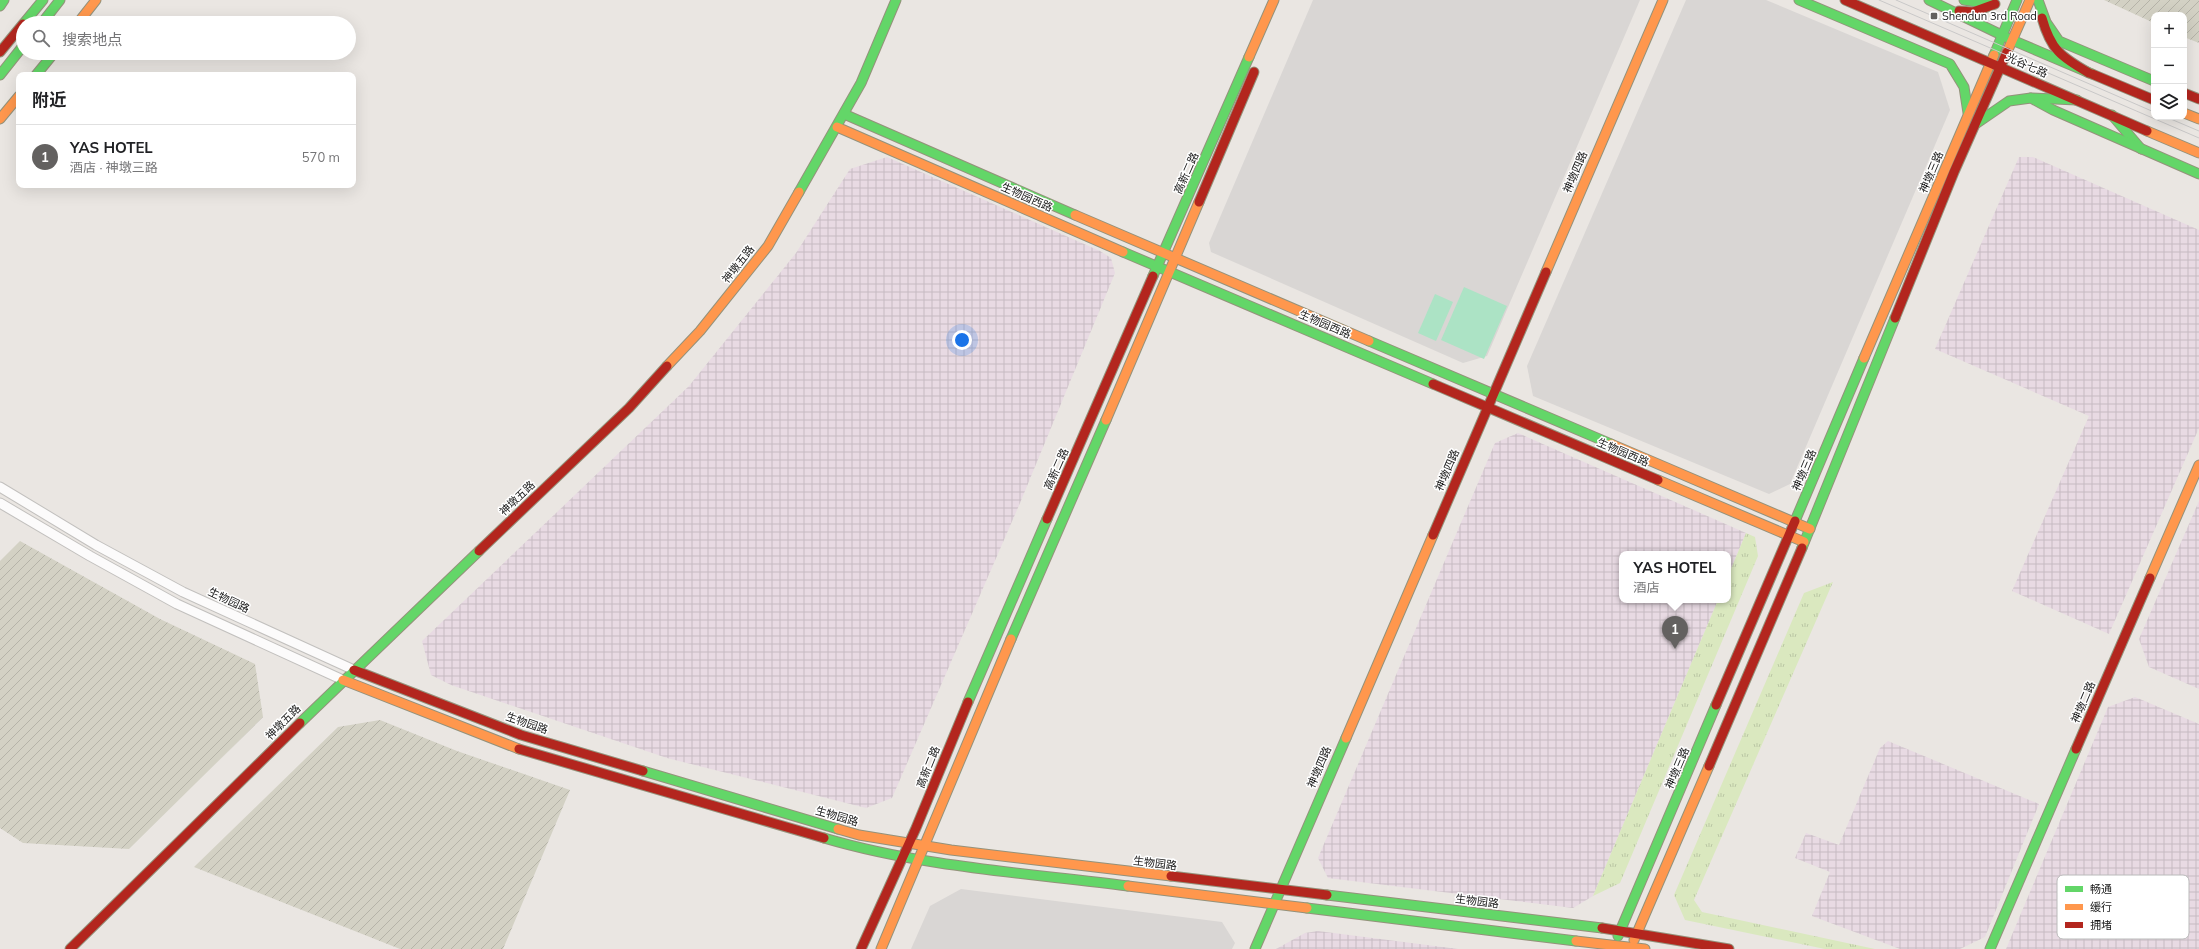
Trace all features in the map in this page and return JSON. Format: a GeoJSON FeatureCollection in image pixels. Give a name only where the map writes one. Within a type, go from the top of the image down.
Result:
{"type":"FeatureCollection","features":[{"type":"Feature","properties":{"kind":"main road"},"geometry":{"type":"LineString","coordinates":[[0,6],[4,0]]}},
{"type":"Feature","properties":{"kind":"main road"},"geometry":{"type":"LineString","coordinates":[[30,16],[43,0]]}},
{"type":"Feature","properties":{"kind":"main road"},"geometry":{"type":"LineString","coordinates":[[47,16],[60,0]]}},
{"type":"Feature","properties":{"kind":"main road"},"geometry":{"type":"LineString","coordinates":[[83,16],[96,0]]}},
{"type":"Feature","properties":{"kind":"main road","name":"神墩五路"},"geometry":{"type":"LineString","coordinates":[[70,949],[343,680],[629,408],[700,331],[768,246],[844,114],[884,32],[896,0]]}},
{"type":"Feature","properties":{"kind":"main road","name":"高新二路"},"geometry":{"type":"LineString","coordinates":[[861,949],[904,856],[978,676],[1274,0]]}},
{"type":"Feature","properties":{"kind":"main road"},"geometry":{"type":"LineString","coordinates":[[1278,14],[1284,0]]}},
{"type":"Feature","properties":{"kind":"main road","name":"神墩四路"},"geometry":{"type":"LineString","coordinates":[[1255,949],[1492,394],[1663,0]]}},
{"type":"Feature","properties":{"kind":"main road"},"geometry":{"type":"LineString","coordinates":[[1799,0],[1950,64]]}},
{"type":"Feature","properties":{"kind":"main road","name":"光谷七路"},"geometry":{"type":"LineString","coordinates":[[1845,0],[2199,153]]}},
{"type":"Feature","properties":{"kind":"main road","name":"光谷七路"},"geometry":{"type":"LineString","coordinates":[[1929,0],[2012,40],[2151,99]]}},
{"type":"Feature","properties":{"kind":"main road"},"geometry":{"type":"LineString","coordinates":[[1964,0],[1979,4],[1999,2]]}},
{"type":"Feature","properties":{"kind":"main road","name":"神墩三路"},"geometry":{"type":"LineString","coordinates":[[1613,946],[1790,536],[2017,0]]}},
{"type":"Feature","properties":{"kind":"main road","name":"神墩三路"},"geometry":{"type":"LineString","coordinates":[[1631,948],[1810,529],[1954,172],[2030,0]]}},
{"type":"Feature","properties":{"kind":"main road"},"geometry":{"type":"LineString","coordinates":[[2038,0],[2048,42],[2062,57],[2089,73]]}},
{"type":"Feature","properties":{"kind":"main road"},"geometry":{"type":"LineString","coordinates":[[1953,11],[1973,12],[1999,2]]}},
{"type":"Feature","properties":{"kind":"main road"},"geometry":{"type":"LineString","coordinates":[[2042,18],[2051,34],[2059,41],[2151,80]]}},
{"type":"Feature","properties":{"kind":"main road"},"geometry":{"type":"LineString","coordinates":[[1911,28],[1936,48],[1961,77],[1965,88],[1968,115]]}},
{"type":"Feature","properties":{"kind":"main road"},"geometry":{"type":"LineString","coordinates":[[0,52],[16,33]]}},
{"type":"Feature","properties":{"kind":"main road"},"geometry":{"type":"LineString","coordinates":[[0,75],[16,55]]}},
{"type":"Feature","properties":{"kind":"main road"},"geometry":{"type":"LineString","coordinates":[[38,72],[48,60]]}},
{"type":"Feature","properties":{"kind":"main road","name":"高新二路"},"geometry":{"type":"LineString","coordinates":[[881,949],[1032,589],[1170,272],[1257,64]]}},
{"type":"Feature","properties":{"kind":"main road"},"geometry":{"type":"LineString","coordinates":[[2187,94],[2199,99]]}},
{"type":"Feature","properties":{"kind":"main road"},"geometry":{"type":"LineString","coordinates":[[2031,98],[2053,110],[2199,174]]}},
{"type":"Feature","properties":{"kind":"main road"},"geometry":{"type":"LineString","coordinates":[[1975,124],[2009,101],[2031,98],[2077,100]]}},
{"type":"Feature","properties":{"kind":"main road"},"geometry":{"type":"LineString","coordinates":[[0,120],[16,100]]}},
{"type":"Feature","properties":{"kind":"main road","name":"生物园西路"},"geometry":{"type":"LineString","coordinates":[[844,114],[1163,253],[1810,529]]}},
{"type":"Feature","properties":{"kind":"main road"},"geometry":{"type":"LineString","coordinates":[[2187,114],[2199,119]]}},
{"type":"Feature","properties":{"kind":"main road"},"geometry":{"type":"LineString","coordinates":[[2112,115],[2141,149]]}},
{"type":"Feature","properties":{"kind":"main road","name":"生物园西路"},"geometry":{"type":"LineString","coordinates":[[837,127],[1170,272],[1804,542]]}},
{"type":"Feature","properties":{"kind":"main road","name":"神墩二路"},"geometry":{"type":"LineString","coordinates":[[1990,949],[2199,465]]}},
{"type":"Feature","properties":{"kind":"main road","name":"生物园路"},"geometry":{"type":"LineString","coordinates":[[354,670],[521,735],[859,835],[925,846],[1620,930],[1729,949]]}},
{"type":"Feature","properties":{"kind":"main road"},"geometry":{"type":"LineString","coordinates":[[343,680],[516,748],[856,848],[904,856],[1645,949]]}},
{"type":"Feature","properties":{"kind":"street","name":"生物园路"},"geometry":{"type":"LineString","coordinates":[[0,487],[96,545],[183,592],[354,670]]}},
{"type":"Feature","properties":{"kind":"street"},"geometry":{"type":"LineString","coordinates":[[0,503],[90,556],[177,604],[343,680]]}},
{"type":"Feature","properties":{"kind":"shaded area"},"geometry":{"type":"Polygon","coordinates":[[[1313,0],[1640,0],[1487,356],[1463,363],[1211,252],[1209,243],[1313,0]]]}},
{"type":"Feature","properties":{"kind":"shaded area"},"geometry":{"type":"Polygon","coordinates":[[[1686,0],[1766,0],[1938,72],[1950,110],[1790,484],[1769,494],[1533,396],[1527,366],[1686,0]]]}},
{"type":"Feature","properties":{"kind":"shaded area"},"geometry":{"type":"Polygon","coordinates":[[[2104,0],[2199,0],[2199,43],[2187,38],[2187,12],[2151,12],[2151,22],[2104,0]]]}},
{"type":"Feature","properties":{"kind":"shaded area"},"geometry":{"type":"Polygon","coordinates":[[[887,157],[1100,251],[1111,258],[1115,273],[1020,503],[892,798],[866,808],[667,758],[451,685],[431,675],[422,641],[689,386],[796,253],[850,169],[887,157]]]}},
{"type":"Feature","properties":{"kind":"shaded area"},"geometry":{"type":"Polygon","coordinates":[[[2019,157],[2033,157],[2199,230],[2199,428],[2109,634],[2012,591],[2089,416],[1935,349],[2019,157]]]}},
{"type":"Feature","properties":{"kind":"shaded area"},"geometry":{"type":"Polygon","coordinates":[[[1518,433],[1746,533],[1731,569],[1731,551],[1619,551],[1619,603],[1717,603],[1593,896],[1573,908],[1328,878],[1318,858],[1495,443],[1518,433]]]}},
{"type":"Feature","properties":{"kind":"shaded area"},"geometry":{"type":"Polygon","coordinates":[[[2199,501],[2199,689],[2149,667],[2139,639],[2199,501]]]}},
{"type":"Feature","properties":{"kind":"shaded area"},"geometry":{"type":"Polygon","coordinates":[[[20,541],[160,619],[255,664],[263,717],[129,849],[23,843],[0,828],[0,561],[20,541]]]}},
{"type":"Feature","properties":{"kind":"shaded area"},"geometry":{"type":"Polygon","coordinates":[[[2135,697],[2199,724],[2199,949],[2006,949],[2108,707],[2135,697]]]}},
{"type":"Feature","properties":{"kind":"shaded area"},"geometry":{"type":"Polygon","coordinates":[[[380,720],[457,751],[570,790],[503,949],[400,949],[194,867],[338,727],[380,720]]]}},
{"type":"Feature","properties":{"kind":"shaded area"},"geometry":{"type":"Polygon","coordinates":[[[1888,741],[2039,804],[1985,937],[1960,949],[1900,949],[1812,916],[1830,872],[1795,858],[1806,833],[1839,845],[1880,748],[1888,741]]]}},
{"type":"Feature","properties":{"kind":"shaded area"},"geometry":{"type":"Polygon","coordinates":[[[961,889],[1222,922],[1235,943],[1232,949],[911,949],[930,906],[961,889]]]}},
{"type":"Feature","properties":{"kind":"shaded area"},"geometry":{"type":"Polygon","coordinates":[[[1318,931],[1458,949],[1276,949],[1305,933],[1318,931]]]}},
{"type":"Feature","properties":{"kind":"green space"},"geometry":{"type":"Polygon","coordinates":[[[1464,287],[1507,306],[1484,359],[1441,340],[1464,287]]]}},
{"type":"Feature","properties":{"kind":"green space"},"geometry":{"type":"Polygon","coordinates":[[[1435,294],[1453,302],[1436,341],[1418,333],[1435,294]]]}},
{"type":"Feature","properties":{"kind":"green space"},"geometry":{"type":"Polygon","coordinates":[[[1746,533],[1755,537],[1758,556],[1620,883],[1593,896],[1717,603],[1731,603],[1731,569],[1746,533]]]}},
{"type":"Feature","properties":{"kind":"green space"},"geometry":{"type":"Polygon","coordinates":[[[1833,582],[1694,900],[1702,912],[1875,949],[1825,949],[1685,920],[1674,895],[1804,593],[1833,582]]]}},
{"type":"Feature","properties":{"kind":"tram line"},"geometry":{"type":"LineString","coordinates":[[1879,0],[2199,138]]}},
{"type":"Feature","properties":{"kind":"tram line"},"geometry":{"type":"LineString","coordinates":[[1896,0],[2151,111]]}},
{"type":"Feature","properties":{"kind":"tram line"},"geometry":{"type":"LineString","coordinates":[[2173,120],[2199,131]]}},
{"type":"Feature","properties":{"kind":"traffic: fast"},"geometry":{"type":"LineString","coordinates":[[0,6],[4,0]]}},
{"type":"Feature","properties":{"kind":"traffic: fast"},"geometry":{"type":"LineString","coordinates":[[30,16],[43,0]]}},
{"type":"Feature","properties":{"kind":"traffic: fast"},"geometry":{"type":"LineString","coordinates":[[47,16],[60,0]]}},
{"type":"Feature","properties":{"kind":"traffic: fast"},"geometry":{"type":"LineString","coordinates":[[799,192],[861,83],[896,0]]}},
{"type":"Feature","properties":{"kind":"traffic: fast"},"geometry":{"type":"LineString","coordinates":[[1799,0],[1950,64],[1964,87],[1968,113]]}},
{"type":"Feature","properties":{"kind":"traffic: fast"},"geometry":{"type":"LineString","coordinates":[[1929,0],[2012,40],[2092,74]]}},
{"type":"Feature","properties":{"kind":"traffic: fast"},"geometry":{"type":"LineString","coordinates":[[1964,0],[1990,4]]}},
{"type":"Feature","properties":{"kind":"traffic: fast"},"geometry":{"type":"LineString","coordinates":[[1994,55],[2017,0]]}},
{"type":"Feature","properties":{"kind":"traffic: fast"},"geometry":{"type":"LineString","coordinates":[[2038,0],[2046,22],[2059,41],[2151,80]]}},
{"type":"Feature","properties":{"kind":"traffic: fast"},"geometry":{"type":"LineString","coordinates":[[0,75],[16,55]]}},
{"type":"Feature","properties":{"kind":"traffic: fast"},"geometry":{"type":"LineString","coordinates":[[1153,276],[1249,57]]}},
{"type":"Feature","properties":{"kind":"traffic: fast"},"geometry":{"type":"LineString","coordinates":[[38,72],[48,60]]}},
{"type":"Feature","properties":{"kind":"traffic: fast"},"geometry":{"type":"LineString","coordinates":[[1977,123],[2009,101],[2031,98],[2053,110],[2199,174]]}},
{"type":"Feature","properties":{"kind":"traffic: fast"},"geometry":{"type":"LineString","coordinates":[[2031,98],[2077,100]]}},
{"type":"Feature","properties":{"kind":"traffic: fast"},"geometry":{"type":"LineString","coordinates":[[844,114],[1075,215]]}},
{"type":"Feature","properties":{"kind":"traffic: fast"},"geometry":{"type":"LineString","coordinates":[[2112,115],[2141,149]]}},
{"type":"Feature","properties":{"kind":"traffic: fast"},"geometry":{"type":"LineString","coordinates":[[1123,252],[1433,384]]}},
{"type":"Feature","properties":{"kind":"traffic: fast"},"geometry":{"type":"LineString","coordinates":[[1802,548],[1895,318]]}},
{"type":"Feature","properties":{"kind":"traffic: fast"},"geometry":{"type":"LineString","coordinates":[[1369,341],[1611,444]]}},
{"type":"Feature","properties":{"kind":"traffic: fast"},"geometry":{"type":"LineString","coordinates":[[1795,521],[1864,358]]}},
{"type":"Feature","properties":{"kind":"traffic: fast"},"geometry":{"type":"LineString","coordinates":[[1011,639],[1106,420]]}},
{"type":"Feature","properties":{"kind":"traffic: fast"},"geometry":{"type":"LineString","coordinates":[[968,702],[1047,519]]}},
{"type":"Feature","properties":{"kind":"traffic: fast"},"geometry":{"type":"LineString","coordinates":[[300,723],[479,551]]}},
{"type":"Feature","properties":{"kind":"traffic: fast"},"geometry":{"type":"LineString","coordinates":[[1618,936],[1716,705]]}},
{"type":"Feature","properties":{"kind":"traffic: fast"},"geometry":{"type":"LineString","coordinates":[[1255,949],[1346,738]]}},
{"type":"Feature","properties":{"kind":"traffic: fast"},"geometry":{"type":"LineString","coordinates":[[1990,949],[2076,749]]}},
{"type":"Feature","properties":{"kind":"traffic: fast"},"geometry":{"type":"LineString","coordinates":[[643,771],[838,829]]}},
{"type":"Feature","properties":{"kind":"traffic: fast"},"geometry":{"type":"LineString","coordinates":[[824,838],[861,848],[937,863],[1128,886]]}},
{"type":"Feature","properties":{"kind":"traffic: fast"},"geometry":{"type":"LineString","coordinates":[[1327,895],[1602,928]]}},
{"type":"Feature","properties":{"kind":"traffic: fast"},"geometry":{"type":"LineString","coordinates":[[1307,908],[1576,941]]}},
{"type":"Feature","properties":{"kind":"traffic: slow"},"geometry":{"type":"LineString","coordinates":[[83,16],[96,0]]}},
{"type":"Feature","properties":{"kind":"traffic: slow"},"geometry":{"type":"LineString","coordinates":[[1249,57],[1274,0]]}},
{"type":"Feature","properties":{"kind":"traffic: slow"},"geometry":{"type":"LineString","coordinates":[[1546,272],[1663,0]]}},
{"type":"Feature","properties":{"kind":"traffic: slow"},"geometry":{"type":"LineString","coordinates":[[2007,52],[2030,0]]}},
{"type":"Feature","properties":{"kind":"traffic: slow"},"geometry":{"type":"LineString","coordinates":[[1864,358],[1994,55]]}},
{"type":"Feature","properties":{"kind":"traffic: slow"},"geometry":{"type":"LineString","coordinates":[[0,119],[16,100]]}},
{"type":"Feature","properties":{"kind":"traffic: slow"},"geometry":{"type":"LineString","coordinates":[[2187,114],[2199,119]]}},
{"type":"Feature","properties":{"kind":"traffic: slow"},"geometry":{"type":"LineString","coordinates":[[837,127],[1123,252]]}},
{"type":"Feature","properties":{"kind":"traffic: slow"},"geometry":{"type":"LineString","coordinates":[[2147,131],[2199,153]]}},
{"type":"Feature","properties":{"kind":"traffic: slow"},"geometry":{"type":"LineString","coordinates":[[667,366],[700,331],[768,246],[799,192]]}},
{"type":"Feature","properties":{"kind":"traffic: slow"},"geometry":{"type":"LineString","coordinates":[[1106,420],[1199,202]]}},
{"type":"Feature","properties":{"kind":"traffic: slow"},"geometry":{"type":"LineString","coordinates":[[1075,215],[1369,341]]}},
{"type":"Feature","properties":{"kind":"traffic: slow"},"geometry":{"type":"LineString","coordinates":[[1611,444],[1810,529]]}},
{"type":"Feature","properties":{"kind":"traffic: slow"},"geometry":{"type":"LineString","coordinates":[[2150,578],[2199,465]]}},
{"type":"Feature","properties":{"kind":"traffic: slow"},"geometry":{"type":"LineString","coordinates":[[1658,480],[1804,542]]}},
{"type":"Feature","properties":{"kind":"traffic: slow"},"geometry":{"type":"LineString","coordinates":[[1346,738],[1433,535]]}},
{"type":"Feature","properties":{"kind":"traffic: slow"},"geometry":{"type":"LineString","coordinates":[[881,949],[1011,639]]}},
{"type":"Feature","properties":{"kind":"traffic: slow"},"geometry":{"type":"LineString","coordinates":[[343,680],[519,749]]}},
{"type":"Feature","properties":{"kind":"traffic: slow"},"geometry":{"type":"LineString","coordinates":[[1634,940],[1709,766]]}},
{"type":"Feature","properties":{"kind":"traffic: slow"},"geometry":{"type":"LineString","coordinates":[[838,829],[859,835],[951,850],[1171,876]]}},
{"type":"Feature","properties":{"kind":"traffic: slow"},"geometry":{"type":"LineString","coordinates":[[1128,886],[1307,908]]}},
{"type":"Feature","properties":{"kind":"traffic: slow"},"geometry":{"type":"LineString","coordinates":[[1576,941],[1645,949]]}},
{"type":"Feature","properties":{"kind":"traffic: jam"},"geometry":{"type":"LineString","coordinates":[[1845,0],[2147,131]]}},
{"type":"Feature","properties":{"kind":"traffic: jam"},"geometry":{"type":"LineString","coordinates":[[1959,11],[1973,12],[1995,4]]}},
{"type":"Feature","properties":{"kind":"traffic: jam"},"geometry":{"type":"LineString","coordinates":[[2042,18],[2049,38],[2058,52],[2089,73]]}},
{"type":"Feature","properties":{"kind":"traffic: jam"},"geometry":{"type":"LineString","coordinates":[[0,52],[16,33]]}},
{"type":"Feature","properties":{"kind":"traffic: jam"},"geometry":{"type":"LineString","coordinates":[[1895,318],[1954,172],[2007,52]]}},
{"type":"Feature","properties":{"kind":"traffic: jam"},"geometry":{"type":"LineString","coordinates":[[1199,202],[1254,72]]}},
{"type":"Feature","properties":{"kind":"traffic: jam"},"geometry":{"type":"LineString","coordinates":[[2092,74],[2151,99]]}},
{"type":"Feature","properties":{"kind":"traffic: jam"},"geometry":{"type":"LineString","coordinates":[[2187,94],[2199,99]]}},
{"type":"Feature","properties":{"kind":"traffic: jam"},"geometry":{"type":"LineString","coordinates":[[1433,535],[1546,272]]}},
{"type":"Feature","properties":{"kind":"traffic: jam"},"geometry":{"type":"LineString","coordinates":[[1047,519],[1153,276]]}},
{"type":"Feature","properties":{"kind":"traffic: jam"},"geometry":{"type":"LineString","coordinates":[[479,551],[629,408],[667,366]]}},
{"type":"Feature","properties":{"kind":"traffic: jam"},"geometry":{"type":"LineString","coordinates":[[1433,384],[1658,480]]}},
{"type":"Feature","properties":{"kind":"traffic: jam"},"geometry":{"type":"LineString","coordinates":[[1716,705],[1795,521]]}},
{"type":"Feature","properties":{"kind":"traffic: jam"},"geometry":{"type":"LineString","coordinates":[[1709,766],[1802,548]]}},
{"type":"Feature","properties":{"kind":"traffic: jam"},"geometry":{"type":"LineString","coordinates":[[2076,749],[2150,578]]}},
{"type":"Feature","properties":{"kind":"traffic: jam"},"geometry":{"type":"LineString","coordinates":[[354,670],[521,735],[643,771]]}},
{"type":"Feature","properties":{"kind":"traffic: jam"},"geometry":{"type":"LineString","coordinates":[[861,949],[916,828],[968,702]]}},
{"type":"Feature","properties":{"kind":"traffic: jam"},"geometry":{"type":"LineString","coordinates":[[70,949],[300,723]]}},
{"type":"Feature","properties":{"kind":"traffic: jam"},"geometry":{"type":"LineString","coordinates":[[519,749],[824,838]]}},
{"type":"Feature","properties":{"kind":"traffic: jam"},"geometry":{"type":"LineString","coordinates":[[1171,876],[1327,895]]}},
{"type":"Feature","properties":{"kind":"traffic: jam"},"geometry":{"type":"LineString","coordinates":[[1602,928],[1729,949]]}},
{"type":"Feature","properties":{"kind":"place","name":"Shendun 3rd Road"},"geometry":{"type":"Point","coordinates":[1934,16]}},
{"type":"Feature","properties":{"kind":"place","name":"YAS HOTEL"},"geometry":{"type":"Point","coordinates":[1675,649]}}]}
